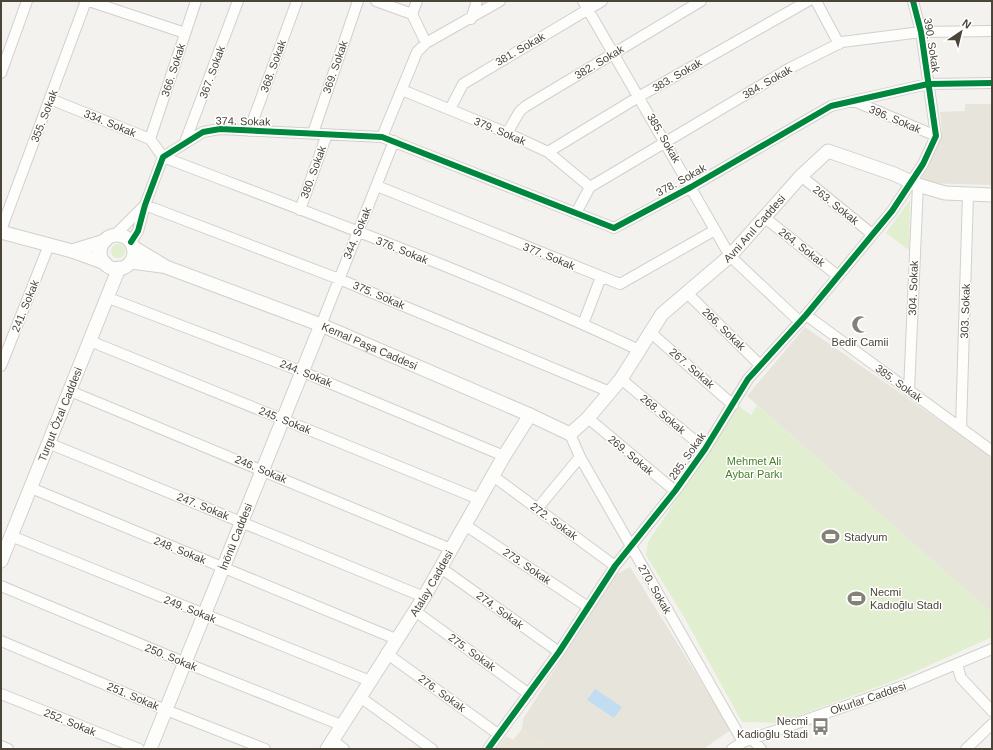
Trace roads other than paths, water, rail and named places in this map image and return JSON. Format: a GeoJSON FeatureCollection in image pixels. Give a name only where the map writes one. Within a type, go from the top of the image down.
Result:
{"type":"FeatureCollection","features":[{"type":"Feature","properties":{"kind":"street"},"geometry":{"type":"LineString","coordinates":[[1,73],[28,1]]}},
{"type":"Feature","properties":{"kind":"street"},"geometry":{"type":"LineString","coordinates":[[88,1],[185,33]]}},
{"type":"Feature","properties":{"kind":"street","name":"355. Sokak"},"geometry":{"type":"LineString","coordinates":[[1,231],[88,1]]}},
{"type":"Feature","properties":{"kind":"street","name":"366. Sokak"},"geometry":{"type":"LineString","coordinates":[[150,139],[196,1]]}},
{"type":"Feature","properties":{"kind":"street","name":"368. Sokak"},"geometry":{"type":"LineString","coordinates":[[249,131],[297,1]]}},
{"type":"Feature","properties":{"kind":"street","name":"369. Sokak"},"geometry":{"type":"LineString","coordinates":[[313,133],[358,1]]}},
{"type":"Feature","properties":{"kind":"street"},"geometry":{"type":"LineString","coordinates":[[376,1],[412,14],[426,44]]}},
{"type":"Feature","properties":{"kind":"street"},"geometry":{"type":"LineString","coordinates":[[412,14],[417,1]]}},
{"type":"Feature","properties":{"kind":"street"},"geometry":{"type":"LineString","coordinates":[[472,19],[478,1]]}},
{"type":"Feature","properties":{"kind":"street"},"geometry":{"type":"LineString","coordinates":[[382,137],[417,52],[426,44],[472,19],[500,1]]}},
{"type":"Feature","properties":{"kind":"street","name":"381. Sokak"},"geometry":{"type":"LineString","coordinates":[[450,109],[463,84],[586,5],[602,1]]}},
{"type":"Feature","properties":{"kind":"street","name":"382. Sokak"},"geometry":{"type":"LineString","coordinates":[[506,133],[520,111],[526,106],[701,1]]}},
{"type":"Feature","properties":{"kind":"street","name":"383. Sokak"},"geometry":{"type":"LineString","coordinates":[[548,152],[640,96],[808,1]]}},
{"type":"Feature","properties":{"kind":"street"},"geometry":{"type":"LineString","coordinates":[[816,1],[839,44]]}},
{"type":"Feature","properties":{"kind":"street","name":"390. Sokak"},"geometry":{"type":"LineString","coordinates":[[913,1],[921,32],[936,136]]}},
{"type":"Feature","properties":{"kind":"street","name":"367. Sokak"},"geometry":{"type":"LineString","coordinates":[[186,142],[235,2]]}},
{"type":"Feature","properties":{"kind":"street","name":"385. Sokak"},"geometry":{"type":"LineString","coordinates":[[586,5],[692,186],[730,256],[803,319],[909,391],[992,451]]}},
{"type":"Feature","properties":{"kind":"street","name":"384. Sokak"},"geometry":{"type":"LineString","coordinates":[[590,187],[790,68],[839,44],[921,32],[992,31]]}},
{"type":"Feature","properties":{"kind":"street","name":"378. Sokak"},"geometry":{"type":"LineString","coordinates":[[382,137],[614,228],[692,186],[831,106],[928,84],[992,83]]}},
{"type":"Feature","properties":{"kind":"street","name":"379. Sokak"},"geometry":{"type":"LineString","coordinates":[[402,90],[450,109],[548,152],[590,187]]}},
{"type":"Feature","properties":{"kind":"street","name":"334. Sokak"},"geometry":{"type":"LineString","coordinates":[[50,99],[150,139],[163,157]]}},
{"type":"Feature","properties":{"kind":"street","name":"396. Sokak"},"geometry":{"type":"LineString","coordinates":[[854,102],[936,136]]}},
{"type":"Feature","properties":{"kind":"street","name":"374. Sokak"},"geometry":{"type":"LineString","coordinates":[[163,157],[203,132],[220,129],[382,137]]}},
{"type":"Feature","properties":{"kind":"street","name":"380. Sokak"},"geometry":{"type":"LineString","coordinates":[[300,210],[327,134]]}},
{"type":"Feature","properties":{"kind":"street"},"geometry":{"type":"LineString","coordinates":[[915,184],[936,136]]}},
{"type":"Feature","properties":{"kind":"street","name":"344. Sokak"},"geometry":{"type":"LineString","coordinates":[[321,325],[394,141]]}},
{"type":"Feature","properties":{"kind":"street","name":"Avni Anıl Caddesi"},"geometry":{"type":"LineString","coordinates":[[570,434],[588,418],[621,379],[662,314],[730,256],[801,176],[828,151],[894,174],[915,184],[945,193],[992,195]]}},
{"type":"Feature","properties":{"kind":"street"},"geometry":{"type":"LineString","coordinates":[[132,245],[138,231],[145,204],[163,157]]}},
{"type":"Feature","properties":{"kind":"street","name":"376. Sokak"},"geometry":{"type":"LineString","coordinates":[[163,157],[358,232],[583,324],[639,350]]}},
{"type":"Feature","properties":{"kind":"street","name":"263. Sokak"},"geometry":{"type":"LineString","coordinates":[[801,176],[872,234]]}},
{"type":"Feature","properties":{"kind":"street","name":"285. Sokak"},"geometry":{"type":"LineString","coordinates":[[488,749],[559,652],[630,545],[674,491],[705,449],[748,379],[803,319],[915,184]]}},
{"type":"Feature","properties":{"kind":"street","name":"304. Sokak"},"geometry":{"type":"LineString","coordinates":[[909,391],[915,184]]}},
{"type":"Feature","properties":{"kind":"street","name":"377. Sokak"},"geometry":{"type":"LineString","coordinates":[[377,186],[620,284],[715,230]]}},
{"type":"Feature","properties":{"kind":"street"},"geometry":{"type":"LineString","coordinates":[[576,213],[590,187]]}},
{"type":"Feature","properties":{"kind":"street","name":"303. Sokak"},"geometry":{"type":"LineString","coordinates":[[961,428],[968,194]]}},
{"type":"Feature","properties":{"kind":"street"},"geometry":{"type":"LineString","coordinates":[[105,263],[101,255],[102,245],[116,234],[145,204]]}},
{"type":"Feature","properties":{"kind":"street","name":"375. Sokak"},"geometry":{"type":"LineString","coordinates":[[145,204],[339,279],[610,392]]}},
{"type":"Feature","properties":{"kind":"street","name":"264. Sokak"},"geometry":{"type":"LineString","coordinates":[[765,218],[838,276]]}},
{"type":"Feature","properties":{"kind":"street"},"geometry":{"type":"LineString","coordinates":[[1,231],[72,250],[114,268],[119,268],[130,262],[134,252],[132,245],[122,236],[72,250]]}},
{"type":"Feature","properties":{"kind":"street","name":"241. Sokak"},"geometry":{"type":"LineString","coordinates":[[1,366],[49,245]]}},
{"type":"Feature","properties":{"kind":"street","name":"Kemal Paşa Caddesi"},"geometry":{"type":"LineString","coordinates":[[132,245],[166,267],[321,325],[530,415],[570,434]]}},
{"type":"Feature","properties":{"kind":"street","name":"Kemal Paşa Caddesi"},"geometry":{"type":"LineString","coordinates":[[130,262],[166,267]]}},
{"type":"Feature","properties":{"kind":"street","name":"Turgut Özal Caddesi"},"geometry":{"type":"LineString","coordinates":[[1,561],[90,341],[106,296],[119,268]]}},
{"type":"Feature","properties":{"kind":"street"},"geometry":{"type":"LineString","coordinates":[[583,324],[601,277]]}},
{"type":"Feature","properties":{"kind":"street","name":"266. Sokak"},"geometry":{"type":"LineString","coordinates":[[687,293],[760,365]]}},
{"type":"Feature","properties":{"kind":"street","name":"244. Sokak"},"geometry":{"type":"LineString","coordinates":[[106,296],[304,372],[504,456]]}},
{"type":"Feature","properties":{"kind":"street","name":"İnönü Caddesi"},"geometry":{"type":"LineString","coordinates":[[150,749],[304,372],[321,325]]}},
{"type":"Feature","properties":{"kind":"street","name":"267. Sokak"},"geometry":{"type":"LineString","coordinates":[[650,332],[733,405]]}},
{"type":"Feature","properties":{"kind":"street","name":"245. Sokak"},"geometry":{"type":"LineString","coordinates":[[90,341],[479,499]]}},
{"type":"Feature","properties":{"kind":"street","name":"268. Sokak"},"geometry":{"type":"LineString","coordinates":[[621,379],[705,449]]}},
{"type":"Feature","properties":{"kind":"street","name":"246. Sokak"},"geometry":{"type":"LineString","coordinates":[[70,391],[264,470],[451,549]]}},
{"type":"Feature","properties":{"kind":"street","name":"Atalay Caddesi"},"geometry":{"type":"LineString","coordinates":[[330,745],[386,653],[424,597],[504,456],[530,415]]}},
{"type":"Feature","properties":{"kind":"street","name":"269. Sokak"},"geometry":{"type":"LineString","coordinates":[[588,418],[674,491]]}},
{"type":"Feature","properties":{"kind":"street","name":"270. Sokak"},"geometry":{"type":"LineString","coordinates":[[570,434],[580,457],[630,545],[747,741],[761,749]]}},
{"type":"Feature","properties":{"kind":"street","name":"247. Sokak"},"geometry":{"type":"LineString","coordinates":[[48,443],[424,597]]}},
{"type":"Feature","properties":{"kind":"street"},"geometry":{"type":"LineString","coordinates":[[537,509],[580,457]]}},
{"type":"Feature","properties":{"kind":"street","name":"272. Sokak"},"geometry":{"type":"LineString","coordinates":[[493,476],[615,566]]}},
{"type":"Feature","properties":{"kind":"street","name":"248. Sokak"},"geometry":{"type":"LineString","coordinates":[[30,488],[396,639]]}},
{"type":"Feature","properties":{"kind":"street","name":"273. Sokak"},"geometry":{"type":"LineString","coordinates":[[465,525],[588,607]]}},
{"type":"Feature","properties":{"kind":"street","name":"249. Sokak"},"geometry":{"type":"LineString","coordinates":[[11,536],[205,616],[370,681]]}},
{"type":"Feature","properties":{"kind":"street","name":"274. Sokak"},"geometry":{"type":"LineString","coordinates":[[441,568],[559,652]]}},
{"type":"Feature","properties":{"kind":"street","name":"250. Sokak"},"geometry":{"type":"LineString","coordinates":[[1,586],[186,663],[341,725]]}},
{"type":"Feature","properties":{"kind":"street","name":"275. Sokak"},"geometry":{"type":"LineString","coordinates":[[415,610],[529,694]]}},
{"type":"Feature","properties":{"kind":"street","name":"251. Sokak"},"geometry":{"type":"LineString","coordinates":[[1,641],[166,710],[265,749]]}},
{"type":"Feature","properties":{"kind":"street","name":"Okurlar Caddesi"},"geometry":{"type":"LineString","coordinates":[[732,749],[747,741],[906,685],[957,665],[992,649]]}},
{"type":"Feature","properties":{"kind":"street","name":"276. Sokak"},"geometry":{"type":"LineString","coordinates":[[386,653],[498,734]]}},
{"type":"Feature","properties":{"kind":"street"},"geometry":{"type":"LineString","coordinates":[[957,665],[961,678],[992,711]]}},
{"type":"Feature","properties":{"kind":"street","name":"252. Sokak"},"geometry":{"type":"LineString","coordinates":[[1,694],[139,749]]}},
{"type":"Feature","properties":{"kind":"street"},"geometry":{"type":"LineString","coordinates":[[360,697],[432,749]]}},
{"type":"Feature","properties":{"kind":"street"},"geometry":{"type":"LineString","coordinates":[[966,749],[992,724]]}},
{"type":"Feature","properties":{"kind":"street"},"geometry":{"type":"LineString","coordinates":[[330,745],[344,749]]}},
{"type":"Feature","properties":{"kind":"street"},"geometry":{"type":"LineString","coordinates":[[1,746],[8,749]]}},
{"type":"Feature","properties":{"kind":"water"},"geometry":{"type":"Polygon","coordinates":[[[595,689],[622,707],[614,718],[587,700],[595,689]]]}},
{"type":"Feature","properties":{"kind":"place","name":"Bedir Camii"},"geometry":{"type":"Point","coordinates":[860,324]}},
{"type":"Feature","properties":{"kind":"place","name":"Stadyum"},"geometry":{"type":"Point","coordinates":[831,537]}},
{"type":"Feature","properties":{"kind":"place","name":"Necmi Kadıoğlu Stadı"},"geometry":{"type":"Point","coordinates":[857,598]}},
{"type":"Feature","properties":{"kind":"place","name":"Necmi Kadioğlu Stadi"},"geometry":{"type":"Point","coordinates":[821,727]}},
{"type":"Feature","properties":{"kind":"park label","name":"Mehmet Ali Aybar Parkı"},"geometry":{"type":"Point","coordinates":[754,467]}}]}
